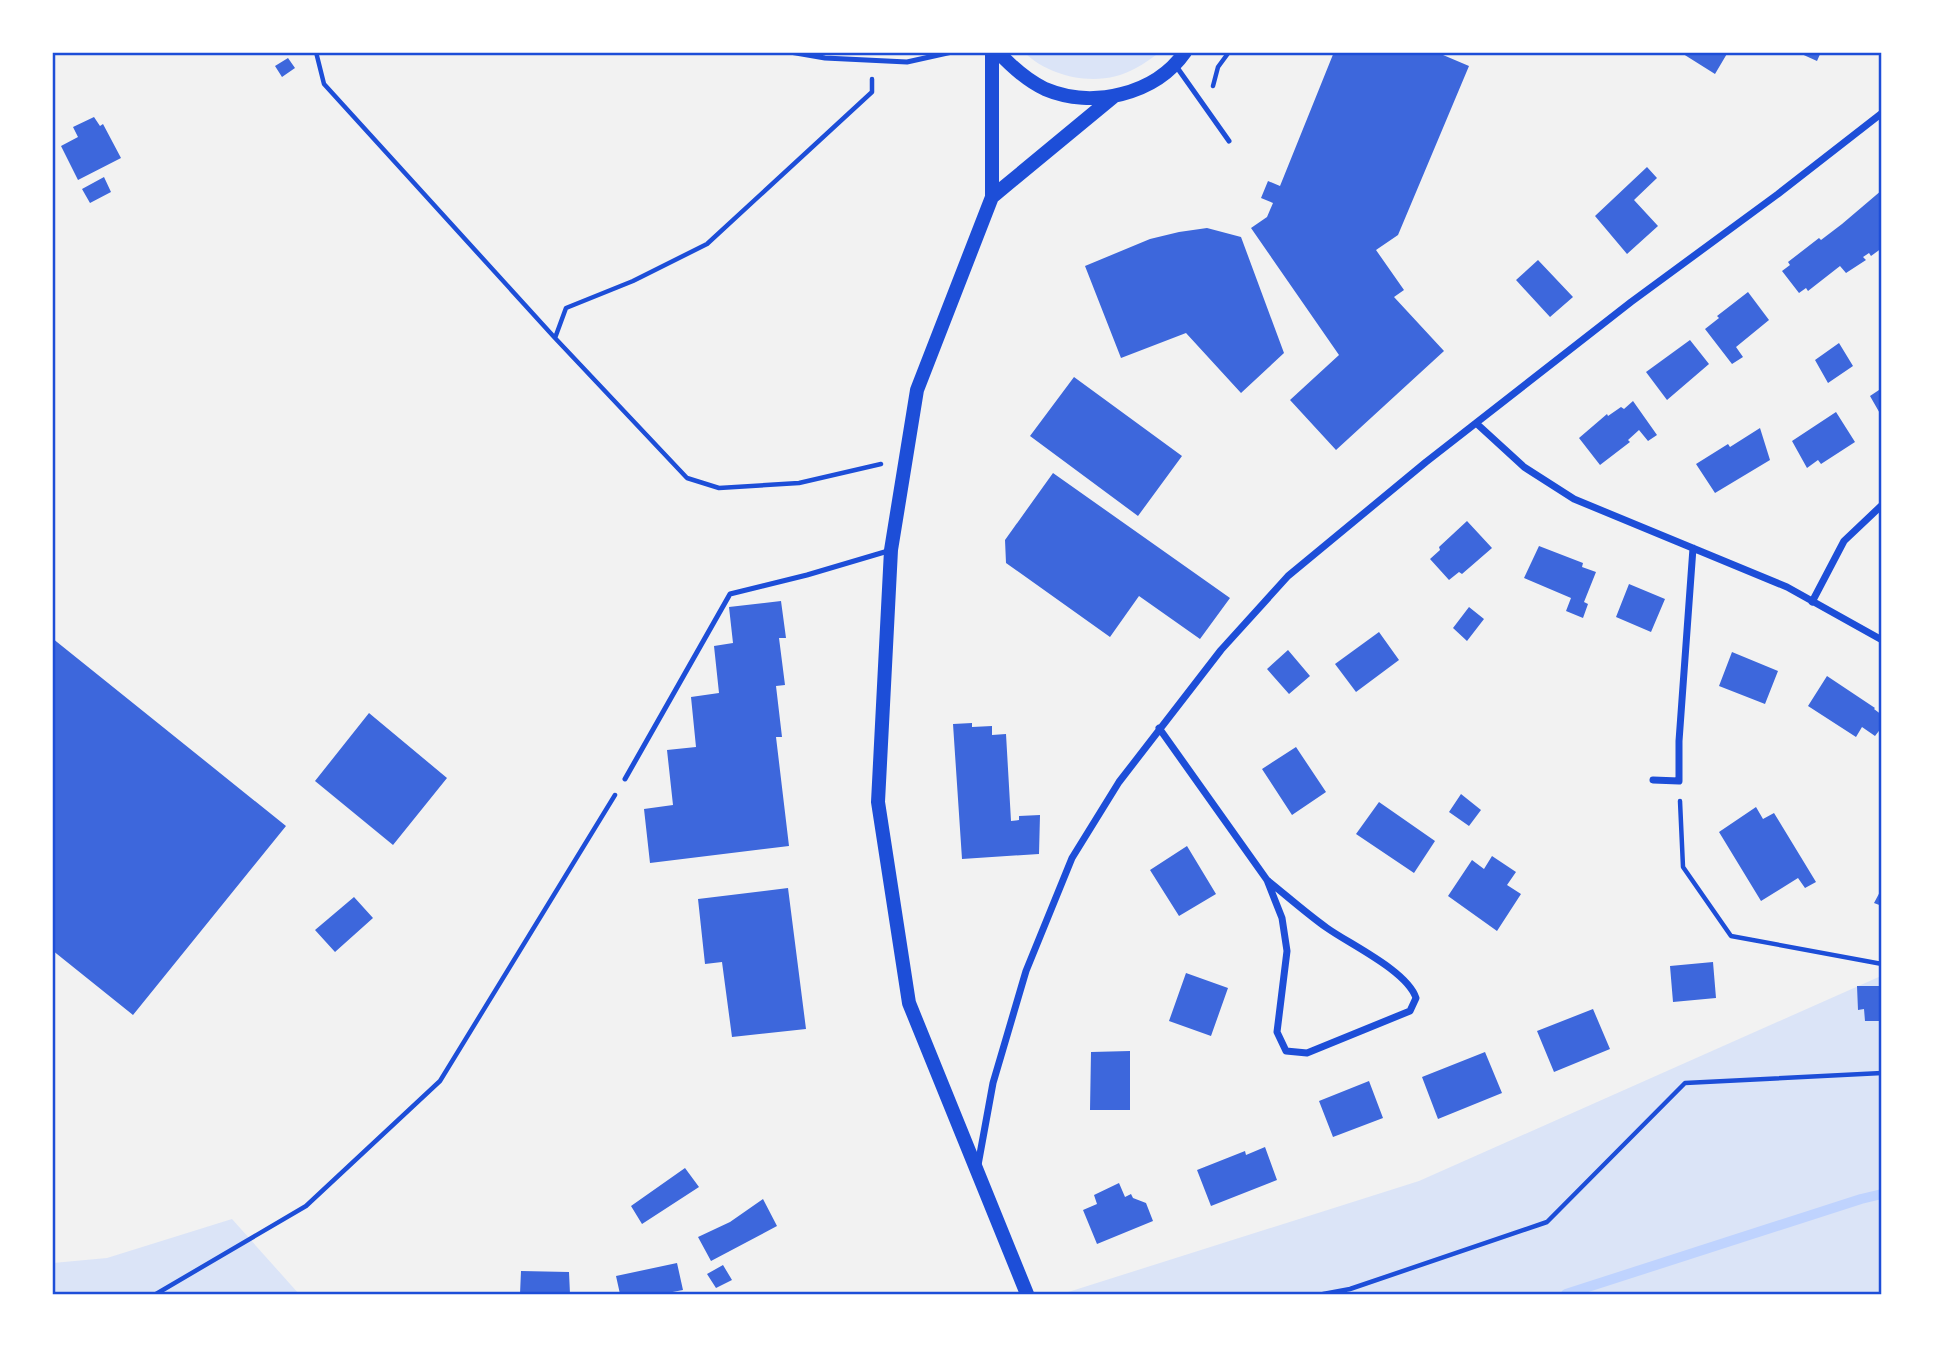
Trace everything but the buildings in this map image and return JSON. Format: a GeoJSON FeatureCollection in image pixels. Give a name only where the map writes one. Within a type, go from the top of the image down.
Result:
{"type":"FeatureCollection","features":[{"type":"Feature","properties":{"kind":"main road"},"geometry":{"type":"LineString","coordinates":[[992,52],[992,197],[916,390],[891,550],[878,802],[909,1003],[1027,1294]]}},
{"type":"Feature","properties":{"kind":"main road"},"geometry":{"type":"LineString","coordinates":[[999,52],[1015,71],[1045,89],[1079,98],[1126,94],[1156,80],[1176,66],[1185,52]]}},
{"type":"Feature","properties":{"kind":"main road"},"geometry":{"type":"LineString","coordinates":[[992,197],[1113,97]]}},
{"type":"Feature","properties":{"kind":"street"},"geometry":{"type":"LineString","coordinates":[[977,1173],[993,1083],[1026,971],[1072,858],[1119,782],[1221,650],[1289,576],[1476,423],[1881,113]]}},
{"type":"Feature","properties":{"kind":"street"},"geometry":{"type":"LineString","coordinates":[[1476,423],[1524,467],[1573,499],[1787,587],[1881,640]]}},
{"type":"Feature","properties":{"kind":"street"},"geometry":{"type":"LineString","coordinates":[[1812,602],[1844,541],[1881,506]]}},
{"type":"Feature","properties":{"kind":"street"},"geometry":{"type":"LineString","coordinates":[[1654,780],[1679,780],[1679,741],[1693,548]]}},
{"type":"Feature","properties":{"kind":"street"},"geometry":{"type":"LineString","coordinates":[[1159,728],[1267,880],[1282,918],[1287,951],[1277,1032],[1286,1051],[1307,1053],[1410,1011],[1416,998],[1413,989],[1396,974],[1325,927],[1267,880]]}},
{"type":"Feature","properties":{"kind":"lane"},"geometry":{"type":"LineString","coordinates":[[790,52],[825,58],[907,62],[952,52]]}},
{"type":"Feature","properties":{"kind":"lane"},"geometry":{"type":"LineString","coordinates":[[1176,66],[1229,141]]}},
{"type":"Feature","properties":{"kind":"lane"},"geometry":{"type":"LineString","coordinates":[[625,779],[730,594],[891,550]]}},
{"type":"Feature","properties":{"kind":"path"},"geometry":{"type":"LineString","coordinates":[[316,52],[324,83],[555,338],[687,478],[719,488],[800,484],[837,473],[905,459]]}},
{"type":"Feature","properties":{"kind":"path"},"geometry":{"type":"LineString","coordinates":[[1207,111],[1218,67],[1229,52]]}},
{"type":"Feature","properties":{"kind":"path"},"geometry":{"type":"LineString","coordinates":[[555,338],[566,308],[633,281],[707,244],[872,92],[872,60]]}},
{"type":"Feature","properties":{"kind":"path"},"geometry":{"type":"LineString","coordinates":[[156,1294],[306,1206],[440,1081],[556,896],[625,779]]}},
{"type":"Feature","properties":{"kind":"path"},"geometry":{"type":"LineString","coordinates":[[1679,780],[1683,867],[1731,936],[1881,964]]}},
{"type":"Feature","properties":{"kind":"path"},"geometry":{"type":"LineString","coordinates":[[1324,1294],[1349,1292],[1546,1222],[1685,1083],[1881,1073]]}},
{"type":"Feature","properties":{"kind":"shaded area"},"geometry":{"type":"Polygon","coordinates":[[[1025,53],[1159,53],[1123,74],[1093,79],[1078,78],[1049,69],[1025,53]]]}},
{"type":"Feature","properties":{"kind":"shaded area"},"geometry":{"type":"Polygon","coordinates":[[[1881,976],[1881,1294],[1062,1294],[1419,1181],[1881,976]]]}},
{"type":"Feature","properties":{"kind":"shaded area"},"geometry":{"type":"Polygon","coordinates":[[[232,1219],[299,1294],[53,1294],[53,1263],[107,1258],[232,1219]]]}},
{"type":"Feature","properties":{"kind":"waterway"},"geometry":{"type":"LineString","coordinates":[[1566,1294],[1882,1194]]}}]}
